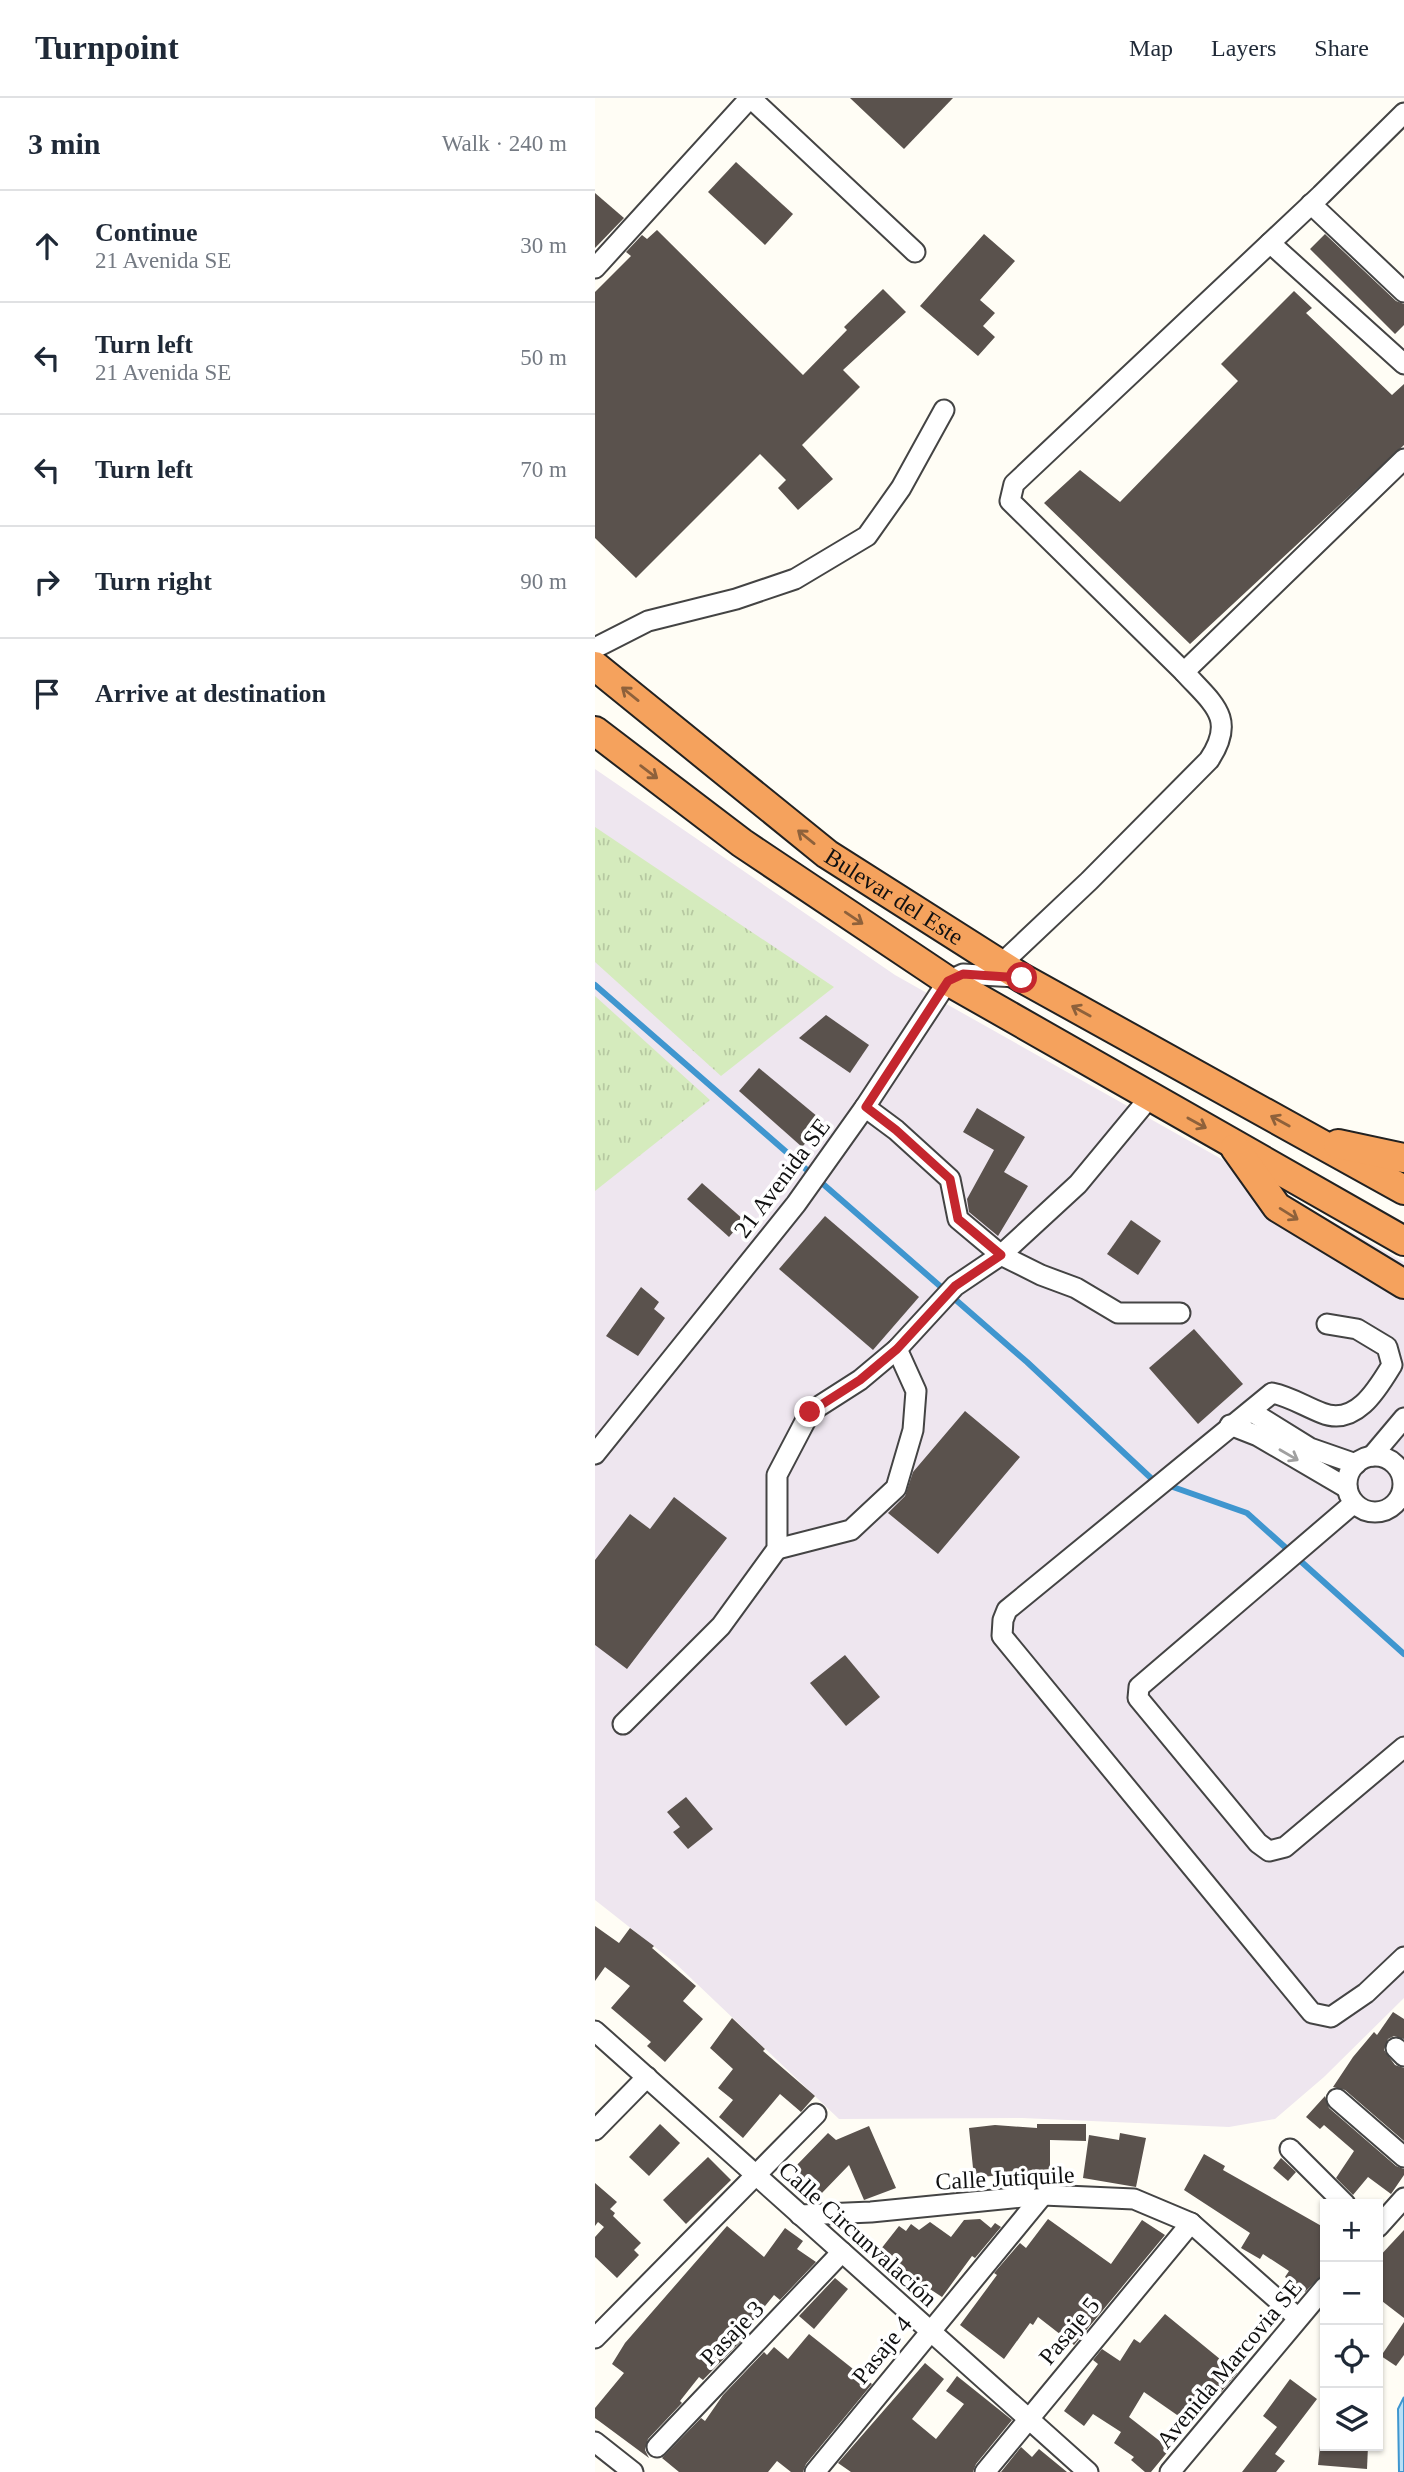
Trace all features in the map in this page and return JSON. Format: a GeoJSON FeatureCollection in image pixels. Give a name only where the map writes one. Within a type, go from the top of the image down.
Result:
{"type":"FeatureCollection","features":[{"type":"Feature","properties":{"kind":"highway","name":"Bulevar del Este"},"geometry":{"type":"LineString","coordinates":[[595,666],[827,854],[1011,971],[1404,1190]]}},
{"type":"Feature","properties":{"kind":"highway","name":"Bulevar del Este"},"geometry":{"type":"LineString","coordinates":[[595,731],[742,843],[948,981],[1397,1235]]}},
{"type":"Feature","properties":{"kind":"highway"},"geometry":{"type":"LineString","coordinates":[[1310,1138],[1404,1158]]}},
{"type":"Feature","properties":{"kind":"highway"},"geometry":{"type":"LineString","coordinates":[[1231,1142],[1277,1207],[1404,1284]]}},
{"type":"Feature","properties":{"kind":"street"},"geometry":{"type":"LineString","coordinates":[[595,268],[748,100],[915,252]]}},
{"type":"Feature","properties":{"kind":"street"},"geometry":{"type":"LineString","coordinates":[[948,981],[963,974],[1011,971],[1098,872],[1209,760],[1220,744],[1223,730],[1221,713],[1184,672],[1016,510],[1010,501],[1014,484],[1404,113]]}},
{"type":"Feature","properties":{"kind":"street"},"geometry":{"type":"LineString","coordinates":[[1311,204],[1404,292]]}},
{"type":"Feature","properties":{"kind":"street"},"geometry":{"type":"LineString","coordinates":[[1270,243],[1402,356]]}},
{"type":"Feature","properties":{"kind":"street"},"geometry":{"type":"LineString","coordinates":[[595,648],[648,621],[736,599],[795,579],[867,536],[901,488],[944,410]]}},
{"type":"Feature","properties":{"kind":"street"},"geometry":{"type":"LineString","coordinates":[[1184,672],[1404,459]]}},
{"type":"Feature","properties":{"kind":"street","name":"21 Avenida SE"},"geometry":{"type":"LineString","coordinates":[[595,1454],[796,1204],[866,1107],[948,981]]}},
{"type":"Feature","properties":{"kind":"street"},"geometry":{"type":"LineString","coordinates":[[622,1724],[721,1626],[777,1549],[777,1475],[810,1412],[860,1380],[897,1349],[955,1286],[1001,1255],[1077,1184],[1150,1097]]}},
{"type":"Feature","properties":{"kind":"street"},"geometry":{"type":"LineString","coordinates":[[866,1107],[950,1179],[958,1219],[1001,1255],[1041,1275],[1076,1288],[1118,1314],[1180,1313]]}},
{"type":"Feature","properties":{"kind":"street"},"geometry":{"type":"LineString","coordinates":[[1327,1324],[1357,1329],[1387,1347],[1392,1365],[1376,1391],[1361,1407],[1344,1415],[1325,1415],[1292,1397],[1272,1394],[1252,1412],[1230,1425],[1007,1610],[1002,1636],[1312,2013],[1331,2017],[1366,1993],[1404,1957]]}},
{"type":"Feature","properties":{"kind":"street"},"geometry":{"type":"LineString","coordinates":[[777,1549],[851,1531],[896,1488],[913,1430],[916,1391],[897,1349]]}},
{"type":"Feature","properties":{"kind":"street"},"geometry":{"type":"LineString","coordinates":[[1230,1425],[1258,1436],[1351,1495],[1370,1512],[1399,1510],[1403,1480],[1401,1472],[1389,1460],[1364,1460],[1310,1448],[1252,1412]]}},
{"type":"Feature","properties":{"kind":"street"},"geometry":{"type":"LineString","coordinates":[[1351,1495],[1350,1471],[1404,1418]]}},
{"type":"Feature","properties":{"kind":"street"},"geometry":{"type":"LineString","coordinates":[[1351,1495],[1139,1687],[1138,1698],[1258,1843],[1269,1851],[1285,1847],[1404,1747]]}},
{"type":"Feature","properties":{"kind":"street","name":"Calle Circunvalación"},"geometry":{"type":"LineString","coordinates":[[595,2031],[928,2332],[1089,2472]]}},
{"type":"Feature","properties":{"kind":"street"},"geometry":{"type":"LineString","coordinates":[[595,2130],[647,2077]]}},
{"type":"Feature","properties":{"kind":"street"},"geometry":{"type":"LineString","coordinates":[[1337,2099],[1404,2157]]}},
{"type":"Feature","properties":{"kind":"street"},"geometry":{"type":"LineString","coordinates":[[595,2338],[816,2114]]}},
{"type":"Feature","properties":{"kind":"street"},"geometry":{"type":"LineString","coordinates":[[1290,2150],[1340,2199]]}},
{"type":"Feature","properties":{"kind":"street","name":"Calle Jutiquile"},"geometry":{"type":"LineString","coordinates":[[800,2215],[870,2212],[1043,2195],[1134,2199],[1191,2222],[1298,2318]]}},
{"type":"Feature","properties":{"kind":"street","name":"Pasaje 4"},"geometry":{"type":"LineString","coordinates":[[815,2472],[1043,2195]]}},
{"type":"Feature","properties":{"kind":"street"},"geometry":{"type":"LineString","coordinates":[[1383,2221],[1404,2198]]}},
{"type":"Feature","properties":{"kind":"street","name":"Pasaje 5"},"geometry":{"type":"LineString","coordinates":[[985,2472],[1191,2222]]}},
{"type":"Feature","properties":{"kind":"street","name":"Pasaje 3"},"geometry":{"type":"LineString","coordinates":[[657,2447],[842,2252]]}},
{"type":"Feature","properties":{"kind":"street","name":"Avenida Marcovia SE"},"geometry":{"type":"LineString","coordinates":[[1170,2472],[1320,2293]]}},
{"type":"Feature","properties":{"kind":"street"},"geometry":{"type":"LineString","coordinates":[[595,2442],[633,2472]]}},
{"type":"Feature","properties":{"kind":"shaded area"},"geometry":{"type":"Polygon","coordinates":[[[595,769],[895,975],[1404,1262],[1404,1998],[1324,2077],[1275,2119],[1229,2127],[1022,2118],[839,2119],[675,1963],[595,1900],[595,769]]]}},
{"type":"Feature","properties":{"kind":"green space"},"geometry":{"type":"Polygon","coordinates":[[[595,827],[834,987],[721,1076],[595,962],[595,827]]]}},
{"type":"Feature","properties":{"kind":"green space"},"geometry":{"type":"Polygon","coordinates":[[[595,996],[710,1100],[595,1191],[595,996]]]}},
{"type":"Feature","properties":{"kind":"water"},"geometry":{"type":"Polygon","coordinates":[[[1404,2397],[1404,2472],[1399,2472],[1398,2409],[1404,2397]]]}},
{"type":"Feature","properties":{"kind":"building"},"geometry":{"type":"Polygon","coordinates":[[[850,98],[953,98],[904,149],[850,98]]]}},
{"type":"Feature","properties":{"kind":"building"},"geometry":{"type":"Polygon","coordinates":[[[736,162],[793,214],[765,245],[708,192],[736,162]]]}},
{"type":"Feature","properties":{"kind":"building"},"geometry":{"type":"Polygon","coordinates":[[[595,193],[624,218],[595,248],[595,193]]]}},
{"type":"Feature","properties":{"kind":"building"},"geometry":{"type":"Polygon","coordinates":[[[657,230],[803,375],[847,330],[844,327],[883,289],[906,312],[843,370],[860,387],[802,445],[833,479],[798,510],[778,488],[786,480],[760,454],[636,578],[595,538],[595,292],[631,256],[626,252],[642,235],[647,239],[657,230]]]}},
{"type":"Feature","properties":{"kind":"building"},"geometry":{"type":"Polygon","coordinates":[[[984,234],[1015,261],[980,300],[995,313],[983,326],[995,337],[978,356],[920,306],[984,234]]]}},
{"type":"Feature","properties":{"kind":"building"},"geometry":{"type":"Polygon","coordinates":[[[1325,234],[1396,301],[1404,304],[1404,325],[1395,334],[1310,249],[1325,234]]]}},
{"type":"Feature","properties":{"kind":"building"},"geometry":{"type":"Polygon","coordinates":[[[1294,291],[1312,308],[1306,313],[1392,395],[1404,384],[1404,445],[1190,644],[1044,503],[1080,470],[1120,502],[1238,381],[1221,364],[1294,291]]]}},
{"type":"Feature","properties":{"kind":"building"},"geometry":{"type":"Polygon","coordinates":[[[826,1015],[869,1045],[850,1073],[799,1038],[826,1015]]]}},
{"type":"Feature","properties":{"kind":"building"},"geometry":{"type":"Polygon","coordinates":[[[759,1068],[824,1122],[802,1147],[739,1091],[759,1068]]]}},
{"type":"Feature","properties":{"kind":"building"},"geometry":{"type":"Polygon","coordinates":[[[977,1108],[1025,1137],[1004,1172],[1028,1186],[998,1236],[969,1212],[967,1199],[994,1150],[963,1132],[977,1108]]]}},
{"type":"Feature","properties":{"kind":"building"},"geometry":{"type":"Polygon","coordinates":[[[702,1183],[744,1220],[729,1237],[687,1199],[702,1183]]]}},
{"type":"Feature","properties":{"kind":"building"},"geometry":{"type":"Polygon","coordinates":[[[825,1216],[919,1297],[873,1350],[779,1269],[825,1216]]]}},
{"type":"Feature","properties":{"kind":"building"},"geometry":{"type":"Polygon","coordinates":[[[1131,1220],[1161,1241],[1138,1275],[1107,1254],[1131,1220]]]}},
{"type":"Feature","properties":{"kind":"building"},"geometry":{"type":"Polygon","coordinates":[[[641,1287],[659,1302],[654,1309],[665,1318],[638,1356],[606,1336],[641,1287]]]}},
{"type":"Feature","properties":{"kind":"building"},"geometry":{"type":"Polygon","coordinates":[[[1194,1329],[1243,1384],[1198,1424],[1149,1368],[1194,1329]]]}},
{"type":"Feature","properties":{"kind":"building"},"geometry":{"type":"Polygon","coordinates":[[[965,1411],[1020,1457],[938,1554],[888,1513],[905,1496],[913,1472],[965,1411]]]}},
{"type":"Feature","properties":{"kind":"building"},"geometry":{"type":"Polygon","coordinates":[[[674,1497],[727,1538],[627,1669],[595,1645],[595,1560],[630,1514],[650,1529],[674,1497]]]}},
{"type":"Feature","properties":{"kind":"building"},"geometry":{"type":"Polygon","coordinates":[[[845,1655],[880,1697],[846,1726],[810,1683],[845,1655]]]}},
{"type":"Feature","properties":{"kind":"building"},"geometry":{"type":"Polygon","coordinates":[[[686,1797],[713,1829],[688,1849],[673,1832],[680,1827],[667,1812],[686,1797]]]}},
{"type":"Feature","properties":{"kind":"building"},"geometry":{"type":"Polygon","coordinates":[[[595,1926],[619,1943],[630,1928],[654,1946],[652,1948],[696,1986],[683,2001],[703,2019],[665,2062],[647,2046],[651,2042],[611,2008],[630,1986],[605,1967],[595,1981],[595,1926]]]}},
{"type":"Feature","properties":{"kind":"building"},"geometry":{"type":"Polygon","coordinates":[[[1393,2012],[1404,2019],[1404,2039],[1394,2036],[1388,2039],[1384,2050],[1395,2065],[1404,2068],[1404,2141],[1345,2090],[1333,2087],[1353,2057],[1374,2032],[1377,2035],[1393,2012]]]}},
{"type":"Feature","properties":{"kind":"building"},"geometry":{"type":"Polygon","coordinates":[[[732,2018],[765,2049],[763,2051],[815,2096],[801,2112],[780,2094],[743,2138],[719,2117],[733,2100],[718,2088],[733,2069],[710,2048],[732,2018]]]}},
{"type":"Feature","properties":{"kind":"building"},"geometry":{"type":"Polygon","coordinates":[[[1325,2096],[1329,2108],[1396,2166],[1404,2169],[1404,2175],[1391,2194],[1368,2177],[1353,2195],[1336,2178],[1354,2151],[1324,2125],[1320,2129],[1306,2117],[1325,2096]]]}},
{"type":"Feature","properties":{"kind":"building"},"geometry":{"type":"Polygon","coordinates":[[[660,2124],[680,2143],[649,2176],[629,2157],[660,2124]]]}},
{"type":"Feature","properties":{"kind":"building"},"geometry":{"type":"Polygon","coordinates":[[[1037,2124],[1086,2124],[1086,2141],[1050,2140],[1050,2173],[1000,2173],[974,2178],[969,2128],[995,2125],[1037,2128],[1037,2124]]]}},
{"type":"Feature","properties":{"kind":"building"},"geometry":{"type":"Polygon","coordinates":[[[869,2126],[896,2188],[864,2200],[849,2165],[820,2195],[793,2169],[828,2133],[836,2140],[869,2126]]]}},
{"type":"Feature","properties":{"kind":"building"},"geometry":{"type":"Polygon","coordinates":[[[1120,2133],[1146,2138],[1136,2187],[1083,2178],[1089,2135],[1119,2140],[1120,2133]]]}},
{"type":"Feature","properties":{"kind":"building"},"geometry":{"type":"Polygon","coordinates":[[[1204,2154],[1225,2166],[1223,2170],[1320,2225],[1320,2277],[1305,2292],[1285,2277],[1289,2271],[1263,2254],[1260,2259],[1241,2248],[1250,2233],[1184,2190],[1204,2154]]]}},
{"type":"Feature","properties":{"kind":"building"},"geometry":{"type":"Polygon","coordinates":[[[708,2157],[731,2180],[686,2224],[663,2200],[708,2157]]]}},
{"type":"Feature","properties":{"kind":"building"},"geometry":{"type":"Polygon","coordinates":[[[1281,2158],[1296,2172],[1288,2181],[1273,2168],[1281,2158]]]}},
{"type":"Feature","properties":{"kind":"building"},"geometry":{"type":"Polygon","coordinates":[[[595,2183],[617,2202],[610,2209],[615,2213],[613,2216],[641,2243],[634,2250],[639,2255],[617,2278],[595,2257],[595,2237],[604,2227],[598,2222],[595,2226],[595,2183]]]}},
{"type":"Feature","properties":{"kind":"building"},"geometry":{"type":"Polygon","coordinates":[[[980,2219],[991,2228],[995,2223],[1001,2227],[975,2258],[972,2256],[942,2297],[877,2254],[899,2226],[906,2231],[911,2224],[919,2230],[930,2222],[951,2237],[964,2220],[980,2219]]]}},
{"type":"Feature","properties":{"kind":"building"},"geometry":{"type":"Polygon","coordinates":[[[1048,2219],[1111,2264],[1142,2220],[1165,2235],[1074,2345],[1038,2317],[1033,2325],[1030,2323],[1004,2359],[960,2325],[997,2275],[994,2273],[1020,2243],[1026,2248],[1048,2219]]]}},
{"type":"Feature","properties":{"kind":"building"},"geometry":{"type":"Polygon","coordinates":[[[727,2226],[764,2257],[785,2228],[803,2241],[797,2249],[816,2262],[780,2300],[774,2295],[742,2334],[745,2337],[703,2380],[699,2377],[680,2401],[682,2403],[648,2439],[645,2450],[649,2458],[595,2418],[595,2408],[624,2373],[612,2364],[625,2343],[727,2226]]]}},
{"type":"Feature","properties":{"kind":"building"},"geometry":{"type":"Polygon","coordinates":[[[1404,2230],[1404,2318],[1383,2302],[1383,2253],[1404,2230]]]}},
{"type":"Feature","properties":{"kind":"building"},"geometry":{"type":"Polygon","coordinates":[[[835,2278],[848,2289],[814,2329],[799,2316],[835,2278]]]}},
{"type":"Feature","properties":{"kind":"building"},"geometry":{"type":"Polygon","coordinates":[[[1165,2314],[1237,2373],[1221,2392],[1217,2389],[1190,2424],[1144,2392],[1129,2417],[1170,2449],[1151,2472],[1145,2472],[1131,2460],[1134,2457],[1114,2443],[1121,2432],[1093,2414],[1084,2426],[1064,2411],[1098,2364],[1093,2360],[1102,2349],[1120,2361],[1134,2339],[1140,2343],[1165,2314]]]}},
{"type":"Feature","properties":{"kind":"building"},"geometry":{"type":"Polygon","coordinates":[[[1404,2322],[1404,2355],[1396,2366],[1383,2357],[1383,2353],[1404,2322]]]}},
{"type":"Feature","properties":{"kind":"building"},"geometry":{"type":"Polygon","coordinates":[[[809,2334],[872,2384],[806,2464],[803,2472],[791,2472],[777,2461],[768,2472],[679,2472],[662,2458],[701,2418],[705,2421],[723,2395],[764,2352],[767,2355],[774,2347],[788,2359],[809,2334]]]}},
{"type":"Feature","properties":{"kind":"building"},"geometry":{"type":"Polygon","coordinates":[[[925,2363],[944,2379],[912,2419],[936,2439],[964,2404],[946,2391],[957,2376],[1012,2420],[976,2464],[973,2472],[851,2472],[838,2463],[925,2363]]]}},
{"type":"Feature","properties":{"kind":"building"},"geometry":{"type":"Polygon","coordinates":[[[1290,2379],[1317,2399],[1275,2454],[1285,2461],[1276,2472],[1242,2472],[1277,2427],[1263,2416],[1290,2379]]]}},
{"type":"Feature","properties":{"kind":"building"},"geometry":{"type":"Polygon","coordinates":[[[1320,2446],[1320,2451],[1368,2451],[1367,2469],[1318,2465],[1320,2446]]]}},
{"type":"Feature","properties":{"kind":"building"},"geometry":{"type":"Polygon","coordinates":[[[1021,2447],[1032,2457],[1039,2449],[1067,2472],[1001,2472],[1021,2447]]]}},
{"type":"Feature","properties":{"kind":"waterway"},"geometry":{"type":"LineString","coordinates":[[595,985],[1027,1362],[1153,1480],[1247,1513],[1404,1654]]}},
{"type":"Feature","properties":{"kind":"route"},"geometry":{"type":"LineString","coordinates":[[810,1412],[860,1380],[897,1349],[955,1286],[1001,1255],[958,1219],[950,1179],[866,1107],[948,981],[963,974],[1022,978]]}}]}
